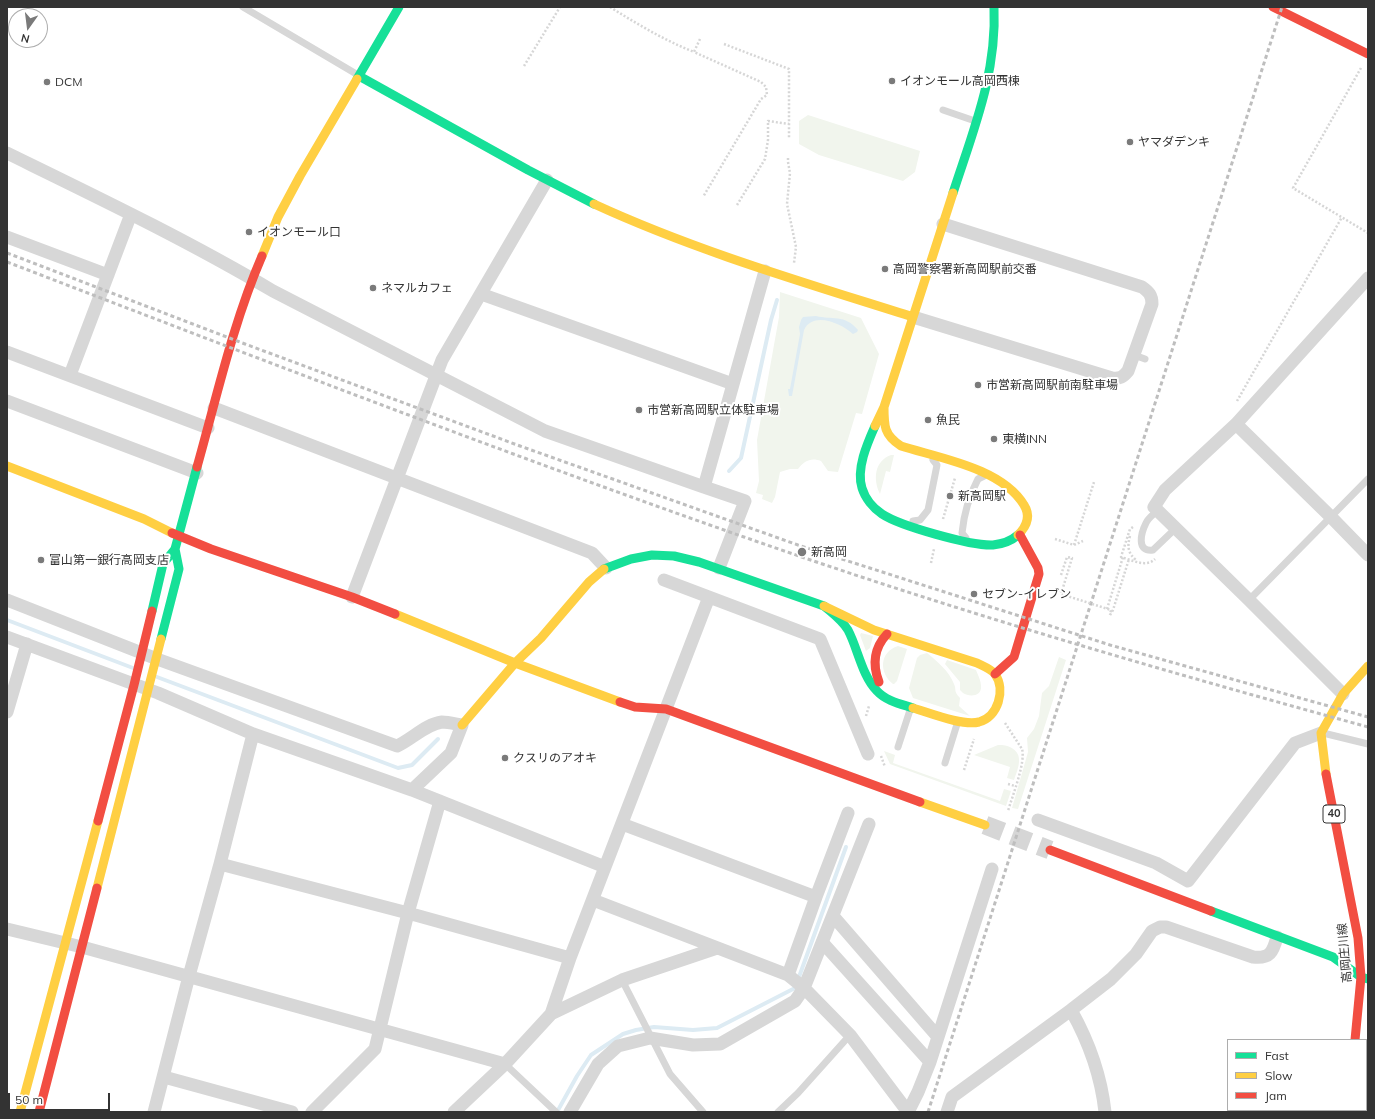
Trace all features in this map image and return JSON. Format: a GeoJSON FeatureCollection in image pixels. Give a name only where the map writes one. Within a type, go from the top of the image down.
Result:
{"type":"FeatureCollection","features":[{"type":"Feature","properties":{"kind":"street"},"geometry":{"type":"LineString","coordinates":[[20,1112],[64,942],[135,682],[163,564],[175,549],[231,344],[252,278],[278,217],[300,176],[360,76],[399,7]]}},
{"type":"Feature","properties":{"kind":"street"},"geometry":{"type":"LineString","coordinates":[[884,407],[884,427],[891,440],[901,446],[990,474],[1012,491],[1026,508],[1028,518],[1020,535],[1012,540],[1000,544],[969,542],[938,534],[884,516],[867,498],[861,486],[860,474],[866,449],[884,407],[944,224],[992,68],[995,44],[994,7]]}},
{"type":"Feature","properties":{"kind":"street"},"geometry":{"type":"LineString","coordinates":[[1274,7],[1366,58]]}},
{"type":"Feature","properties":{"kind":"street"},"geometry":{"type":"LineString","coordinates":[[360,76],[450,126],[491,151],[602,208],[664,234],[765,271],[1112,378],[1119,379],[1124,376],[1139,357],[1152,304],[1152,298],[1149,291],[1142,287],[944,224]]}},
{"type":"Feature","properties":{"kind":"street"},"geometry":{"type":"LineString","coordinates":[[7,153],[131,214],[233,267],[273,291],[437,374],[545,431],[745,502],[719,568]]}},
{"type":"Feature","properties":{"kind":"street"},"geometry":{"type":"LineString","coordinates":[[352,597],[396,477],[442,360],[547,180]]}},
{"type":"Feature","properties":{"kind":"street"},"geometry":{"type":"LineString","coordinates":[[70,375],[131,214]]}},
{"type":"Feature","properties":{"kind":"street"},"geometry":{"type":"LineString","coordinates":[[7,237],[108,275]]}},
{"type":"Feature","properties":{"kind":"street"},"geometry":{"type":"LineString","coordinates":[[704,487],[765,271]]}},
{"type":"Feature","properties":{"kind":"street"},"geometry":{"type":"LineString","coordinates":[[1343,694],[1154,507],[1165,490],[1236,424],[1368,278]]}},
{"type":"Feature","properties":{"kind":"street"},"geometry":{"type":"LineString","coordinates":[[481,294],[733,384]]}},
{"type":"Feature","properties":{"kind":"street"},"geometry":{"type":"LineString","coordinates":[[7,352],[208,428]]}},
{"type":"Feature","properties":{"kind":"street"},"geometry":{"type":"LineString","coordinates":[[7,401],[196,473]]}},
{"type":"Feature","properties":{"kind":"street"},"geometry":{"type":"LineString","coordinates":[[214,408],[592,553],[606,568]]}},
{"type":"Feature","properties":{"kind":"street"},"geometry":{"type":"LineString","coordinates":[[1236,424],[1368,555]]}},
{"type":"Feature","properties":{"kind":"street"},"geometry":{"type":"LineString","coordinates":[[888,449],[901,446]]}},
{"type":"Feature","properties":{"kind":"street"},"geometry":{"type":"LineString","coordinates":[[867,498],[867,480],[872,461]]}},
{"type":"Feature","properties":{"kind":"street"},"geometry":{"type":"LineString","coordinates":[[7,466],[144,519],[179,536],[216,551],[352,597],[515,663],[635,707],[666,709],[985,825]]}},
{"type":"Feature","properties":{"kind":"street"},"geometry":{"type":"LineString","coordinates":[[995,674],[1014,657],[1039,574],[1038,568],[1020,535]]}},
{"type":"Feature","properties":{"kind":"street"},"geometry":{"type":"LineString","coordinates":[[39,1112],[180,569],[175,549]]}},
{"type":"Feature","properties":{"kind":"street"},"geometry":{"type":"LineString","coordinates":[[412,790],[451,753],[462,725],[515,663],[541,638],[589,582],[606,568],[631,559],[652,556],[674,556],[719,568],[838,611],[862,625],[977,663],[988,668],[995,674],[1000,692],[1000,702],[996,710],[989,717],[980,722],[970,723],[958,721],[911,707],[893,701],[879,694],[872,684],[849,632],[824,606]]}},
{"type":"Feature","properties":{"kind":"street"},"geometry":{"type":"LineString","coordinates":[[664,580],[820,639],[868,754]]}},
{"type":"Feature","properties":{"kind":"street"},"geometry":{"type":"LineString","coordinates":[[551,1014],[570,958],[709,597]]}},
{"type":"Feature","properties":{"kind":"street"},"geometry":{"type":"LineString","coordinates":[[7,600],[141,657],[397,746],[407,742],[432,725],[444,722],[462,725]]}},
{"type":"Feature","properties":{"kind":"street"},"geometry":{"type":"LineString","coordinates":[[887,634],[879,644],[876,653],[875,671],[885,693],[893,701]]}},
{"type":"Feature","properties":{"kind":"street"},"geometry":{"type":"LineString","coordinates":[[7,637],[150,686],[253,734],[412,790],[605,867]]}},
{"type":"Feature","properties":{"kind":"street"},"geometry":{"type":"LineString","coordinates":[[7,712],[28,644]]}},
{"type":"Feature","properties":{"kind":"street"},"geometry":{"type":"LineString","coordinates":[[1038,820],[1156,863],[1188,881],[1295,743],[1321,732],[1343,694],[1368,666]]}},
{"type":"Feature","properties":{"kind":"street","name":"高岡庄川線"},"geometry":{"type":"LineString","coordinates":[[1321,732],[1324,763],[1363,937],[1365,978],[1356,1039]]}},
{"type":"Feature","properties":{"kind":"street"},"geometry":{"type":"LineString","coordinates":[[154,1112],[253,734]]}},
{"type":"Feature","properties":{"kind":"street"},"geometry":{"type":"LineString","coordinates":[[312,1112],[375,1048],[408,914],[440,801]]}},
{"type":"Feature","properties":{"kind":"street"},"geometry":{"type":"LineString","coordinates":[[789,976],[816,897],[848,813]]}},
{"type":"Feature","properties":{"kind":"street"},"geometry":{"type":"LineString","coordinates":[[622,824],[816,897]]}},
{"type":"Feature","properties":{"kind":"street"},"geometry":{"type":"LineString","coordinates":[[570,1112],[598,1064],[618,1046],[650,1038],[693,1045],[720,1044],[795,1001],[804,988],[869,824]]}},
{"type":"Feature","properties":{"kind":"street"},"geometry":{"type":"LineString","coordinates":[[1050,850],[1333,957],[1365,978]]}},
{"type":"Feature","properties":{"kind":"street"},"geometry":{"type":"LineString","coordinates":[[220,864],[570,958]]}},
{"type":"Feature","properties":{"kind":"street"},"geometry":{"type":"LineString","coordinates":[[593,900],[789,976],[804,988],[850,1035],[908,1112],[930,1062],[992,869]]}},
{"type":"Feature","properties":{"kind":"street"},"geometry":{"type":"LineString","coordinates":[[833,916],[938,1037]]}},
{"type":"Feature","properties":{"kind":"street"},"geometry":{"type":"LineString","coordinates":[[947,1112],[952,1097],[1111,979],[1136,954],[1152,931],[1160,927],[1166,928],[1253,957],[1261,958],[1270,954],[1274,949],[1278,937]]}},
{"type":"Feature","properties":{"kind":"street"},"geometry":{"type":"LineString","coordinates":[[7,929],[64,942],[505,1064]]}},
{"type":"Feature","properties":{"kind":"street"},"geometry":{"type":"LineString","coordinates":[[822,942],[930,1062]]}},
{"type":"Feature","properties":{"kind":"street"},"geometry":{"type":"LineString","coordinates":[[454,1112],[505,1064],[551,1014],[622,980],[717,948]]}},
{"type":"Feature","properties":{"kind":"street"},"geometry":{"type":"LineString","coordinates":[[1071,1010],[1084,1032],[1096,1066],[1105,1112]]}},
{"type":"Feature","properties":{"kind":"street"},"geometry":{"type":"LineString","coordinates":[[164,1077],[292,1112]]}},
{"type":"Feature","properties":{"kind":"lane"},"geometry":{"type":"LineString","coordinates":[[243,7],[360,76]]}},
{"type":"Feature","properties":{"kind":"lane"},"geometry":{"type":"LineString","coordinates":[[943,110],[976,121]]}},
{"type":"Feature","properties":{"kind":"lane"},"geometry":{"type":"LineString","coordinates":[[904,523],[920,520],[928,510],[937,465],[929,455]]}},
{"type":"Feature","properties":{"kind":"lane"},"geometry":{"type":"LineString","coordinates":[[969,542],[962,533],[963,518],[970,494],[978,479],[990,474]]}},
{"type":"Feature","properties":{"kind":"lane"},"geometry":{"type":"LineString","coordinates":[[1249,600],[1368,479]]}},
{"type":"Feature","properties":{"kind":"lane"},"geometry":{"type":"LineString","coordinates":[[1157,510],[1146,522],[1140,540],[1142,546],[1146,549],[1154,550],[1176,528]]}},
{"type":"Feature","properties":{"kind":"lane"},"geometry":{"type":"LineString","coordinates":[[898,747],[911,707]]}},
{"type":"Feature","properties":{"kind":"lane"},"geometry":{"type":"LineString","coordinates":[[945,763],[958,721]]}},
{"type":"Feature","properties":{"kind":"lane"},"geometry":{"type":"LineString","coordinates":[[1321,732],[1368,744]]}},
{"type":"Feature","properties":{"kind":"lane"},"geometry":{"type":"LineString","coordinates":[[622,980],[650,1038],[670,1074],[703,1112]]}},
{"type":"Feature","properties":{"kind":"lane"},"geometry":{"type":"LineString","coordinates":[[778,1112],[798,1093],[850,1035]]}},
{"type":"Feature","properties":{"kind":"lane"},"geometry":{"type":"LineString","coordinates":[[505,1064],[556,1112]]}},
{"type":"Feature","properties":{"kind":"path"},"geometry":{"type":"LineString","coordinates":[[524,66],[560,7]]}},
{"type":"Feature","properties":{"kind":"path"},"geometry":{"type":"LineString","coordinates":[[610,7],[651,32],[761,82],[766,87],[768,95],[761,99],[703,197]]}},
{"type":"Feature","properties":{"kind":"path"},"geometry":{"type":"LineString","coordinates":[[694,52],[700,39]]}},
{"type":"Feature","properties":{"kind":"path"},"geometry":{"type":"LineString","coordinates":[[724,44],[789,69],[790,140]]}},
{"type":"Feature","properties":{"kind":"path"},"geometry":{"type":"LineString","coordinates":[[1366,58],[1293,188],[1368,233]]}},
{"type":"Feature","properties":{"kind":"path"},"geometry":{"type":"LineString","coordinates":[[737,205],[765,158],[768,140],[768,121],[789,124]]}},
{"type":"Feature","properties":{"kind":"path"},"geometry":{"type":"LineString","coordinates":[[788,158],[790,173],[787,204],[796,246],[794,265]]}},
{"type":"Feature","properties":{"kind":"path"},"geometry":{"type":"LineString","coordinates":[[1237,402],[1342,218]]}},
{"type":"Feature","properties":{"kind":"path"},"geometry":{"type":"LineString","coordinates":[[931,562],[959,464]]}},
{"type":"Feature","properties":{"kind":"path"},"geometry":{"type":"LineString","coordinates":[[1074,545],[1094,482]]}},
{"type":"Feature","properties":{"kind":"path"},"geometry":{"type":"LineString","coordinates":[[1055,540],[1074,545],[1083,541]]}},
{"type":"Feature","properties":{"kind":"path"},"geometry":{"type":"LineString","coordinates":[[1061,575],[1067,557],[1072,558],[1062,591]]}},
{"type":"Feature","properties":{"kind":"path"},"geometry":{"type":"LineString","coordinates":[[1107,609],[1122,559]]}},
{"type":"Feature","properties":{"kind":"path"},"geometry":{"type":"LineString","coordinates":[[1058,590],[1062,591],[1062,594],[1111,610],[1110,615],[1113,610],[1129,559]]}},
{"type":"Feature","properties":{"kind":"path"},"geometry":{"type":"LineString","coordinates":[[1005,723],[1023,752],[1023,758],[1008,811]]}},
{"type":"Feature","properties":{"kind":"path"},"geometry":{"type":"LineString","coordinates":[[964,770],[974,739]]}},
{"type":"Feature","properties":{"kind":"path"},"geometry":{"type":"LineString","coordinates":[[1008,784],[1015,786]]}},
{"type":"Feature","properties":{"kind":"shaded area"},"geometry":{"type":"Polygon","coordinates":[[[808,115],[920,151],[915,172],[903,181],[819,155],[799,144],[799,121],[808,115]]]}},
{"type":"Feature","properties":{"kind":"shaded area"},"geometry":{"type":"Polygon","coordinates":[[[780,292],[861,318],[879,354],[862,414],[856,413],[838,472],[828,471],[821,461],[814,459],[805,462],[798,469],[790,469],[780,472],[775,497],[772,503],[762,499],[763,495],[756,493],[759,481],[757,440],[779,317],[780,292]]]}},
{"type":"Feature","properties":{"kind":"shaded area"},"geometry":{"type":"Polygon","coordinates":[[[816,316],[838,318],[853,325],[858,330],[853,334],[835,323],[820,320],[808,324],[804,330],[792,396],[789,396],[788,389],[790,389],[800,334],[799,327],[801,320],[803,317],[816,316]]]}},
{"type":"Feature","properties":{"kind":"shaded area"},"geometry":{"type":"Polygon","coordinates":[[[891,455],[894,455],[890,472],[886,471],[880,494],[876,483],[876,472],[881,462],[891,455]]]}},
{"type":"Feature","properties":{"kind":"shaded area"},"geometry":{"type":"Polygon","coordinates":[[[861,633],[873,636],[870,648],[866,651],[860,635],[861,633]]]}},
{"type":"Feature","properties":{"kind":"shaded area"},"geometry":{"type":"Polygon","coordinates":[[[898,646],[907,649],[897,681],[893,684],[885,674],[883,663],[887,653],[898,646]]]}},
{"type":"Feature","properties":{"kind":"shaded area"},"geometry":{"type":"Polygon","coordinates":[[[927,653],[939,663],[952,679],[960,698],[959,706],[970,716],[913,698],[909,688],[917,658],[920,655],[927,653]]]}},
{"type":"Feature","properties":{"kind":"shaded area"},"geometry":{"type":"Polygon","coordinates":[[[1059,657],[1066,660],[1018,809],[1012,808],[1028,752],[1027,738],[1034,729],[1039,716],[1042,693],[1049,686],[1059,657]]]}},
{"type":"Feature","properties":{"kind":"shaded area"},"geometry":{"type":"Polygon","coordinates":[[[947,660],[976,670],[981,684],[981,690],[977,694],[968,695],[960,690],[960,682],[945,664],[947,660]]]}},
{"type":"Feature","properties":{"kind":"shaded area"},"geometry":{"type":"Polygon","coordinates":[[[998,745],[1009,746],[1015,750],[1019,757],[1019,763],[1014,780],[1007,778],[1010,767],[974,755],[998,745]]]}},
{"type":"Feature","properties":{"kind":"shaded area"},"geometry":{"type":"Polygon","coordinates":[[[884,751],[895,755],[893,763],[1000,801],[1004,789],[1011,791],[1006,806],[890,764],[884,751]]]}},
{"type":"Feature","properties":{"kind":"waterway"},"geometry":{"type":"LineString","coordinates":[[729,471],[741,458],[771,320],[777,300]]}},
{"type":"Feature","properties":{"kind":"waterway"},"geometry":{"type":"LineString","coordinates":[[7,620],[133,668]]}},
{"type":"Feature","properties":{"kind":"waterway"},"geometry":{"type":"LineString","coordinates":[[157,677],[398,768],[412,765],[438,739]]}},
{"type":"Feature","properties":{"kind":"waterway"},"geometry":{"type":"LineString","coordinates":[[557,1112],[577,1076],[591,1055],[623,1034],[654,1027],[693,1030],[717,1028],[795,988],[846,847]]}},
{"type":"Feature","properties":{"kind":"tunnel"},"geometry":{"type":"LineString","coordinates":[[985,825],[1050,850]]}},
{"type":"Feature","properties":{"kind":"railway"},"geometry":{"type":"LineString","coordinates":[[928,1112],[1282,7]]}},
{"type":"Feature","properties":{"kind":"railway"},"geometry":{"type":"LineString","coordinates":[[7,253],[245,344],[520,446],[798,545],[1110,645],[1368,717]]}},
{"type":"Feature","properties":{"kind":"railway"},"geometry":{"type":"LineString","coordinates":[[7,262],[497,448],[793,554],[936,601],[1079,645],[1368,727]]}},
{"type":"Feature","properties":{"kind":"traffic: fast"},"geometry":{"type":"LineString","coordinates":[[357,79],[399,7]]}},
{"type":"Feature","properties":{"kind":"traffic: fast"},"geometry":{"type":"LineString","coordinates":[[953,193],[976,125],[988,79],[992,56],[994,7]]}},
{"type":"Feature","properties":{"kind":"traffic: fast"},"geometry":{"type":"LineString","coordinates":[[359,76],[528,170],[594,204]]}},
{"type":"Feature","properties":{"kind":"traffic: fast"},"geometry":{"type":"LineString","coordinates":[[875,426],[863,457],[860,473],[862,488],[865,495],[879,512],[904,524],[953,539],[969,542],[997,545],[1010,541],[1018,535]]}},
{"type":"Feature","properties":{"kind":"traffic: fast"},"geometry":{"type":"LineString","coordinates":[[152,611],[163,564],[175,549],[197,467]]}},
{"type":"Feature","properties":{"kind":"traffic: fast"},"geometry":{"type":"LineString","coordinates":[[161,639],[179,569],[175,549]]}},
{"type":"Feature","properties":{"kind":"traffic: fast"},"geometry":{"type":"LineString","coordinates":[[604,569],[631,559],[652,555],[674,556],[699,562],[824,606]]}},
{"type":"Feature","properties":{"kind":"traffic: fast"},"geometry":{"type":"LineString","coordinates":[[824,606],[846,626],[852,637],[864,670],[877,691],[889,700],[913,708]]}},
{"type":"Feature","properties":{"kind":"traffic: fast"},"geometry":{"type":"LineString","coordinates":[[1211,911],[1333,957],[1361,977],[1368,979]]}},
{"type":"Feature","properties":{"kind":"traffic: slow"},"geometry":{"type":"LineString","coordinates":[[262,256],[278,217],[300,176],[357,79]]}},
{"type":"Feature","properties":{"kind":"traffic: slow"},"geometry":{"type":"LineString","coordinates":[[875,426],[884,407],[953,193]]}},
{"type":"Feature","properties":{"kind":"traffic: slow"},"geometry":{"type":"LineString","coordinates":[[594,204],[672,237],[792,279],[913,317]]}},
{"type":"Feature","properties":{"kind":"traffic: slow"},"geometry":{"type":"LineString","coordinates":[[884,407],[886,430],[891,438],[901,446],[968,466],[1001,482],[1014,492],[1024,505],[1028,517],[1024,528],[1018,535]]}},
{"type":"Feature","properties":{"kind":"traffic: slow"},"geometry":{"type":"LineString","coordinates":[[7,466],[144,519],[172,533]]}},
{"type":"Feature","properties":{"kind":"traffic: slow"},"geometry":{"type":"LineString","coordinates":[[462,725],[515,663],[541,638],[589,582],[604,569]]}},
{"type":"Feature","properties":{"kind":"traffic: slow"},"geometry":{"type":"LineString","coordinates":[[824,606],[874,630],[977,663],[993,672],[998,680],[1000,695],[995,709],[991,715],[979,722],[972,723],[955,721],[913,708]]}},
{"type":"Feature","properties":{"kind":"traffic: slow"},"geometry":{"type":"LineString","coordinates":[[395,614],[515,663],[620,702]]}},
{"type":"Feature","properties":{"kind":"traffic: slow"},"geometry":{"type":"LineString","coordinates":[[97,888],[161,639]]}},
{"type":"Feature","properties":{"kind":"traffic: slow"},"geometry":{"type":"LineString","coordinates":[[1326,774],[1321,733],[1343,694],[1368,666]]}},
{"type":"Feature","properties":{"kind":"traffic: slow"},"geometry":{"type":"LineString","coordinates":[[920,802],[985,825]]}},
{"type":"Feature","properties":{"kind":"traffic: slow"},"geometry":{"type":"LineString","coordinates":[[20,1112],[98,821]]}},
{"type":"Feature","properties":{"kind":"traffic: jam"},"geometry":{"type":"LineString","coordinates":[[1273,7],[1368,54]]}},
{"type":"Feature","properties":{"kind":"traffic: jam"},"geometry":{"type":"LineString","coordinates":[[197,467],[242,307],[262,256]]}},
{"type":"Feature","properties":{"kind":"traffic: jam"},"geometry":{"type":"LineString","coordinates":[[172,533],[211,549],[352,597],[395,614]]}},
{"type":"Feature","properties":{"kind":"traffic: jam"},"geometry":{"type":"LineString","coordinates":[[995,674],[1014,657],[1039,574],[1038,568],[1020,535]]}},
{"type":"Feature","properties":{"kind":"traffic: jam"},"geometry":{"type":"LineString","coordinates":[[98,821],[152,611]]}},
{"type":"Feature","properties":{"kind":"traffic: jam"},"geometry":{"type":"LineString","coordinates":[[879,682],[875,669],[876,656],[879,645],[887,634]]}},
{"type":"Feature","properties":{"kind":"traffic: jam"},"geometry":{"type":"LineString","coordinates":[[620,702],[635,707],[666,709],[920,802]]}},
{"type":"Feature","properties":{"kind":"traffic: jam"},"geometry":{"type":"LineString","coordinates":[[1326,774],[1358,938],[1361,977],[1355,1039]]}},
{"type":"Feature","properties":{"kind":"traffic: jam"},"geometry":{"type":"LineString","coordinates":[[1050,850],[1211,911]]}},
{"type":"Feature","properties":{"kind":"traffic: jam"},"geometry":{"type":"LineString","coordinates":[[39,1112],[97,888]]}},
{"type":"Feature","properties":{"kind":"place","name":"イオンモール高岡西棟"},"geometry":{"type":"Point","coordinates":[892,81]}},
{"type":"Feature","properties":{"kind":"place","name":"DCM"},"geometry":{"type":"Point","coordinates":[47,82]}},
{"type":"Feature","properties":{"kind":"place","name":"ヤマダデンキ"},"geometry":{"type":"Point","coordinates":[1130,142]}},
{"type":"Feature","properties":{"kind":"place","name":"イオンモール口"},"geometry":{"type":"Point","coordinates":[249,232]}},
{"type":"Feature","properties":{"kind":"place","name":"高岡警察署新高岡駅前交番"},"geometry":{"type":"Point","coordinates":[885,269]}},
{"type":"Feature","properties":{"kind":"place","name":"ネマルカフェ"},"geometry":{"type":"Point","coordinates":[373,288]}},
{"type":"Feature","properties":{"kind":"place","name":"市営新高岡駅前南駐車場"},"geometry":{"type":"Point","coordinates":[978,385]}},
{"type":"Feature","properties":{"kind":"place","name":"市営新高岡駅立体駐車場"},"geometry":{"type":"Point","coordinates":[639,410]}},
{"type":"Feature","properties":{"kind":"place","name":"魚民"},"geometry":{"type":"Point","coordinates":[928,420]}},
{"type":"Feature","properties":{"kind":"place","name":"東横INN"},"geometry":{"type":"Point","coordinates":[994,439]}},
{"type":"Feature","properties":{"kind":"place","name":"新高岡駅"},"geometry":{"type":"Point","coordinates":[950,496]}},
{"type":"Feature","properties":{"kind":"place","name":"新高岡"},"geometry":{"type":"Point","coordinates":[802,552]}},
{"type":"Feature","properties":{"kind":"place","name":"富山第一銀行高岡支店"},"geometry":{"type":"Point","coordinates":[41,560]}},
{"type":"Feature","properties":{"kind":"place","name":"セブン-イレブン"},"geometry":{"type":"Point","coordinates":[974,594]}},
{"type":"Feature","properties":{"kind":"place","name":"クスリのアオキ"},"geometry":{"type":"Point","coordinates":[505,758]}}]}
